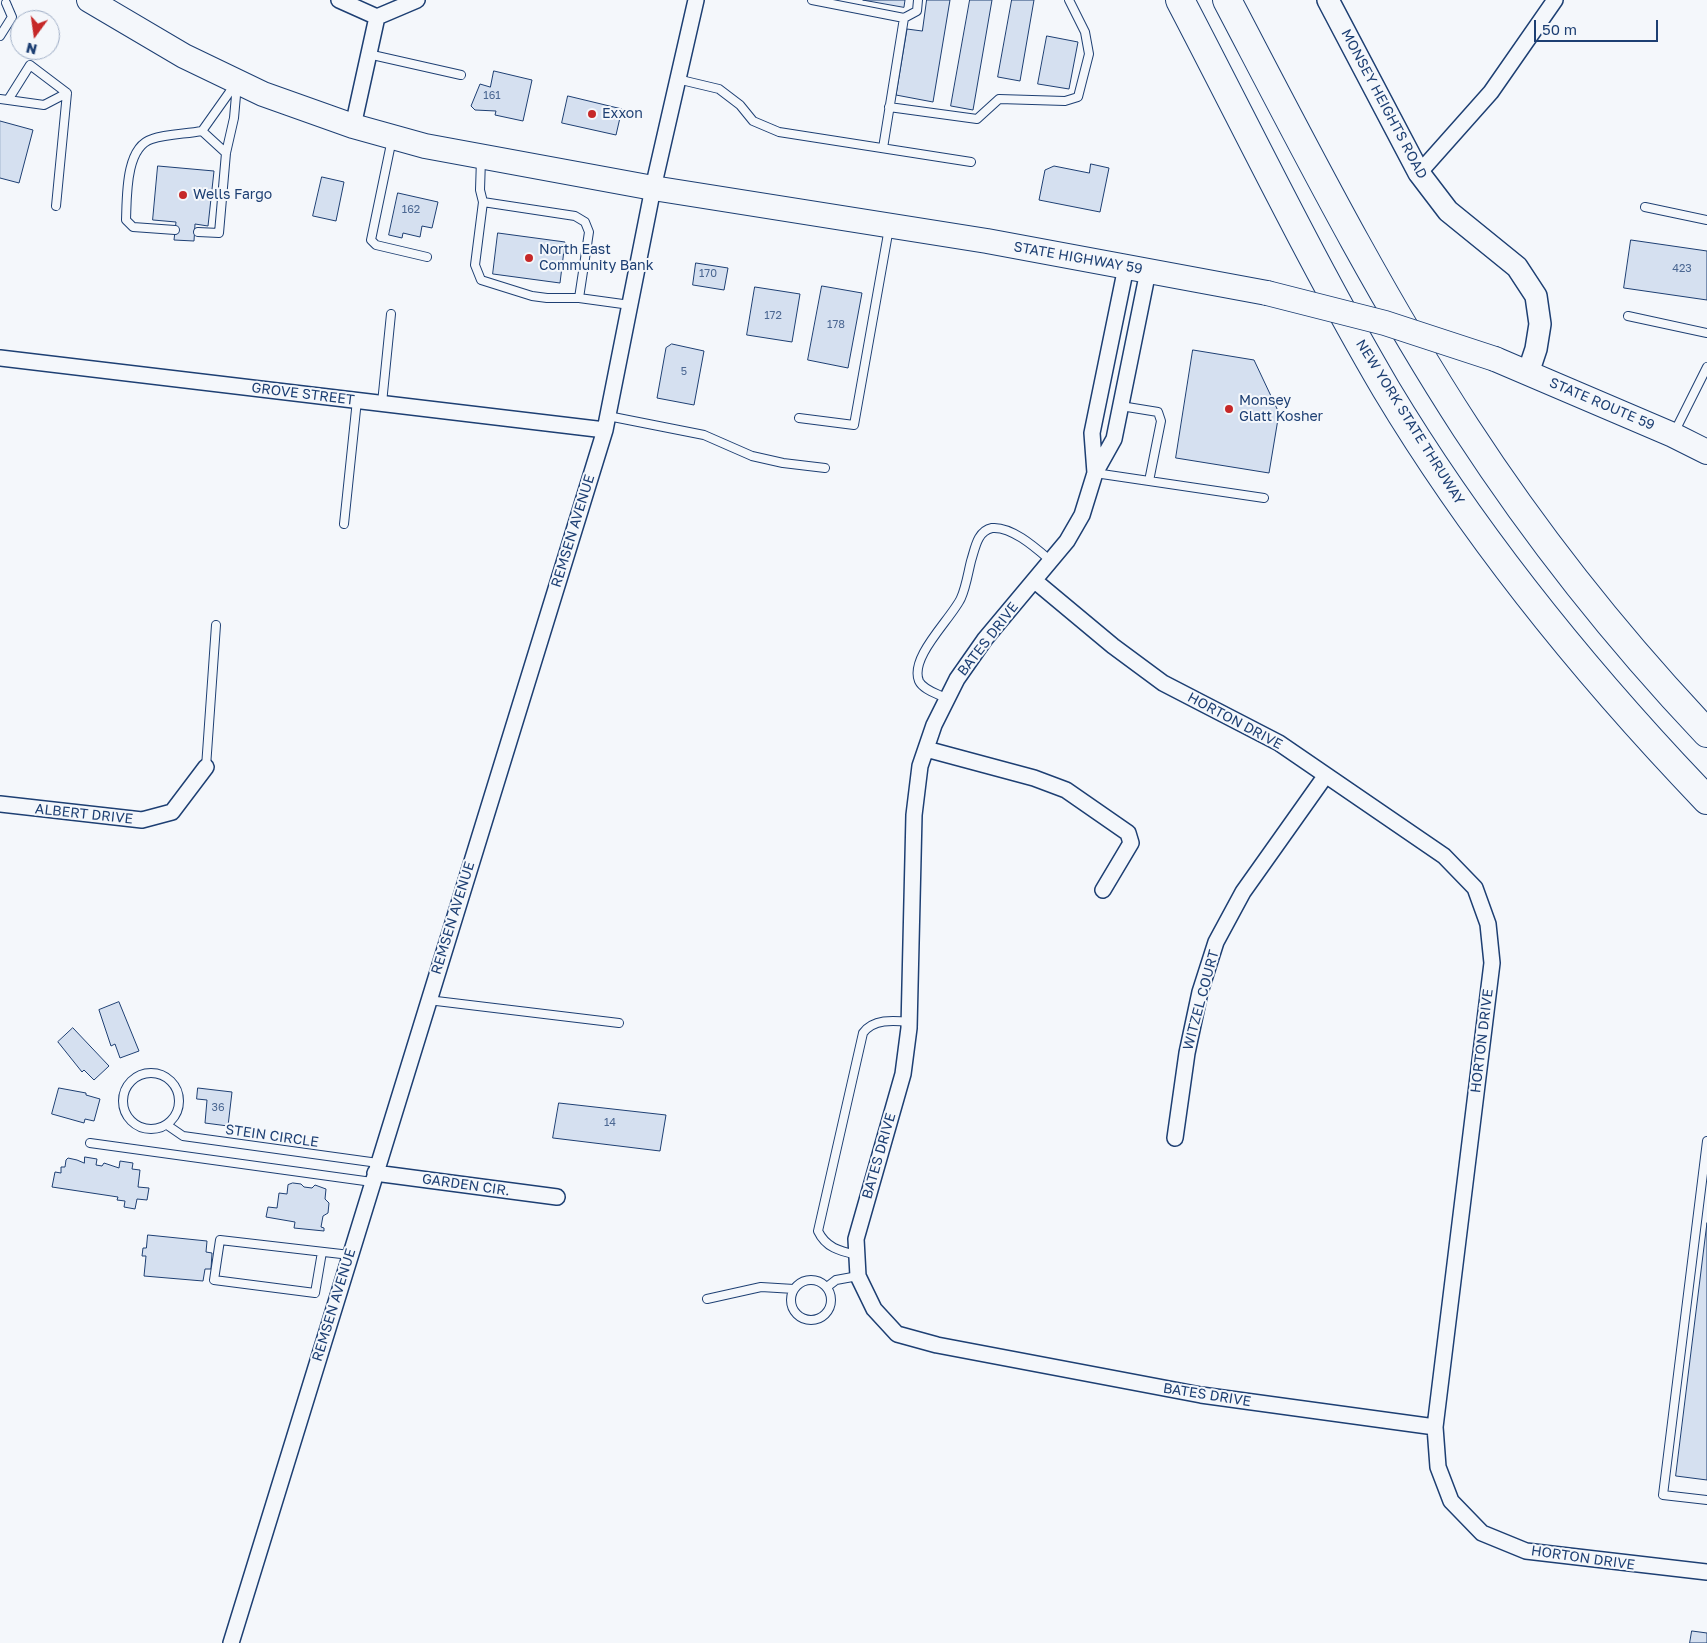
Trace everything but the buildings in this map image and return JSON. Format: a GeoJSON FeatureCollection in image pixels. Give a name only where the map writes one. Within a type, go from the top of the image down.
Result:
{"type":"FeatureCollection","features":[{"type":"Feature","properties":{"kind":"highway","name":"NEW YORK STATE THRUWAY"},"geometry":{"type":"LineString","coordinates":[[1180,0],[1349,324],[1427,454],[1515,580],[1560,638],[1636,725],[1707,800]]}},
{"type":"Feature","properties":{"kind":"highway"},"geometry":{"type":"LineString","coordinates":[[1227,0],[1314,166],[1389,301],[1466,428],[1547,544],[1597,608],[1707,733]]}},
{"type":"Feature","properties":{"kind":"main road","name":"STATE HIGHWAY 59"},"geometry":{"type":"LineString","coordinates":[[88,0],[184,56],[263,94],[353,126],[393,137],[481,157],[653,188],[890,226],[1137,269],[1267,294],[1385,323],[1495,359]]}},
{"type":"Feature","properties":{"kind":"main road","name":"STATE ROUTE 59"},"geometry":{"type":"LineString","coordinates":[[1495,359],[1673,435],[1707,452]]}},
{"type":"Feature","properties":{"kind":"street"},"geometry":{"type":"LineString","coordinates":[[339,0],[377,17],[417,0]]}},
{"type":"Feature","properties":{"kind":"street","name":"REMSEN AVENUE"},"geometry":{"type":"LineString","coordinates":[[231,1643],[607,423],[653,188],[696,0]]}},
{"type":"Feature","properties":{"kind":"street","name":"MONSEY HEIGHTS ROAD"},"geometry":{"type":"LineString","coordinates":[[1328,0],[1419,173],[1448,211],[1517,267],[1536,296],[1540,324],[1536,349],[1528,373]]}},
{"type":"Feature","properties":{"kind":"street"},"geometry":{"type":"LineString","coordinates":[[1419,173],[1491,92],[1555,0]]}},
{"type":"Feature","properties":{"kind":"street"},"geometry":{"type":"LineString","coordinates":[[353,126],[377,17]]}},
{"type":"Feature","properties":{"kind":"street","name":"BATES DRIVE"},"geometry":{"type":"LineString","coordinates":[[1137,269],[1121,406],[1114,439],[1095,473],[1082,515],[1051,561],[985,638],[957,679],[934,725],[920,766],[914,816],[909,1022],[903,1074],[856,1239],[858,1276],[874,1309],[897,1334],[937,1345],[1201,1395],[1435,1427]]}},
{"type":"Feature","properties":{"kind":"street","name":"BATES DRIVE"},"geometry":{"type":"LineString","coordinates":[[1095,473],[1092,433],[1137,269]]}},
{"type":"Feature","properties":{"kind":"street","name":"GROVE STREET"},"geometry":{"type":"LineString","coordinates":[[0,358],[382,403],[607,423]]}},
{"type":"Feature","properties":{"kind":"street","name":"HORTON DRIVE"},"geometry":{"type":"LineString","coordinates":[[1035,581],[1113,646],[1163,683],[1279,743],[1444,856],[1475,888],[1488,924],[1492,963],[1435,1427],[1438,1467],[1451,1501],[1482,1533],[1526,1551],[1664,1569],[1707,1572]]}},
{"type":"Feature","properties":{"kind":"street"},"geometry":{"type":"LineString","coordinates":[[926,749],[1034,778],[1066,790],[1128,833],[1131,843],[1103,890]]}},
{"type":"Feature","properties":{"kind":"street","name":"ALBERT DRIVE"},"geometry":{"type":"LineString","coordinates":[[0,804],[142,820],[172,812],[206,767]]}},
{"type":"Feature","properties":{"kind":"street","name":"WITZEL COURT"},"geometry":{"type":"LineString","coordinates":[[1175,1138],[1187,1053],[1200,992],[1216,942],[1243,892],[1326,775]]}},
{"type":"Feature","properties":{"kind":"street","name":"GARDEN CIR."},"geometry":{"type":"LineString","coordinates":[[375,1173],[557,1197]]}},
{"type":"Feature","properties":{"kind":"street","name":"HORTON DRIVE"},"geometry":{"type":"LineString","coordinates":[[1664,1569],[1707,1578]]}},
{"type":"Feature","properties":{"kind":"lane"},"geometry":{"type":"LineString","coordinates":[[812,0],[904,18],[916,11],[918,0]]}},
{"type":"Feature","properties":{"kind":"lane"},"geometry":{"type":"LineString","coordinates":[[890,107],[977,120],[1000,99],[1065,101],[1078,96],[1089,54],[1085,32],[1069,0]]}},
{"type":"Feature","properties":{"kind":"lane"},"geometry":{"type":"LineString","coordinates":[[0,36],[12,17],[5,2]]}},
{"type":"Feature","properties":{"kind":"lane"},"geometry":{"type":"LineString","coordinates":[[883,148],[904,18]]}},
{"type":"Feature","properties":{"kind":"lane"},"geometry":{"type":"LineString","coordinates":[[368,54],[461,75]]}},
{"type":"Feature","properties":{"kind":"lane"},"geometry":{"type":"LineString","coordinates":[[30,65],[67,93],[44,105],[4,99],[30,65]]}},
{"type":"Feature","properties":{"kind":"lane"},"geometry":{"type":"LineString","coordinates":[[677,79],[719,89],[740,105],[753,121],[779,132],[971,162]]}},
{"type":"Feature","properties":{"kind":"lane"},"geometry":{"type":"LineString","coordinates":[[175,230],[133,227],[126,220],[129,170],[134,156],[150,140],[202,132],[237,82]]}},
{"type":"Feature","properties":{"kind":"lane"},"geometry":{"type":"LineString","coordinates":[[198,232],[219,233],[226,153],[234,118],[237,82]]}},
{"type":"Feature","properties":{"kind":"lane"},"geometry":{"type":"LineString","coordinates":[[56,206],[67,93]]}},
{"type":"Feature","properties":{"kind":"lane"},"geometry":{"type":"LineString","coordinates":[[202,132],[226,153]]}},
{"type":"Feature","properties":{"kind":"lane"},"geometry":{"type":"LineString","coordinates":[[393,137],[372,240],[376,244],[427,257]]}},
{"type":"Feature","properties":{"kind":"lane"},"geometry":{"type":"LineString","coordinates":[[481,157],[480,190],[483,202],[475,265],[481,280],[532,296],[580,298],[630,305]]}},
{"type":"Feature","properties":{"kind":"lane"},"geometry":{"type":"LineString","coordinates":[[483,202],[575,216],[585,222],[589,232],[580,298]]}},
{"type":"Feature","properties":{"kind":"lane"},"geometry":{"type":"LineString","coordinates":[[1645,207],[1707,220]]}},
{"type":"Feature","properties":{"kind":"lane"},"geometry":{"type":"LineString","coordinates":[[799,418],[854,425],[890,226]]}},
{"type":"Feature","properties":{"kind":"lane"},"geometry":{"type":"LineString","coordinates":[[382,403],[391,314]]}},
{"type":"Feature","properties":{"kind":"lane"},"geometry":{"type":"LineString","coordinates":[[1628,316],[1707,334]]}},
{"type":"Feature","properties":{"kind":"lane"},"geometry":{"type":"LineString","coordinates":[[1673,435],[1707,367]]}},
{"type":"Feature","properties":{"kind":"lane"},"geometry":{"type":"LineString","coordinates":[[344,524],[358,400]]}},
{"type":"Feature","properties":{"kind":"lane"},"geometry":{"type":"LineString","coordinates":[[1121,406],[1158,412],[1161,422],[1149,481]]}},
{"type":"Feature","properties":{"kind":"lane"},"geometry":{"type":"LineString","coordinates":[[607,423],[704,435],[752,456],[783,463],[825,468]]}},
{"type":"Feature","properties":{"kind":"lane"},"geometry":{"type":"LineString","coordinates":[[1095,473],[1264,498]]}},
{"type":"Feature","properties":{"kind":"lane"},"geometry":{"type":"LineString","coordinates":[[947,699],[924,687],[918,680],[919,667],[924,651],[961,598],[977,541],[983,532],[993,528],[1006,531],[1026,540],[1051,561]]}},
{"type":"Feature","properties":{"kind":"lane"},"geometry":{"type":"LineString","coordinates":[[206,767],[216,624]]}},
{"type":"Feature","properties":{"kind":"lane"},"geometry":{"type":"LineString","coordinates":[[428,1000],[619,1023]]}},
{"type":"Feature","properties":{"kind":"lane"},"geometry":{"type":"LineString","coordinates":[[857,1255],[838,1250],[826,1243],[818,1231],[863,1033],[868,1026],[878,1023],[891,1020],[909,1022]]}},
{"type":"Feature","properties":{"kind":"lane"},"geometry":{"type":"LineString","coordinates":[[159,1074],[174,1084],[180,1102],[173,1119],[166,1125],[149,1129],[132,1122],[127,1114],[124,1096],[133,1080],[141,1075],[159,1074]]}},
{"type":"Feature","properties":{"kind":"lane","name":"STEIN CIRCLE"},"geometry":{"type":"LineString","coordinates":[[166,1125],[183,1136],[375,1173]]}},
{"type":"Feature","properties":{"kind":"lane"},"geometry":{"type":"LineString","coordinates":[[1707,1141],[1663,1495],[1707,1500]]}},
{"type":"Feature","properties":{"kind":"lane"},"geometry":{"type":"LineString","coordinates":[[90,1142],[375,1173]]}},
{"type":"Feature","properties":{"kind":"lane"},"geometry":{"type":"LineString","coordinates":[[322,1252],[315,1294],[214,1280],[220,1240],[350,1255]]}},
{"type":"Feature","properties":{"kind":"lane"},"geometry":{"type":"LineString","coordinates":[[827,1287],[836,1280],[858,1276]]}},
{"type":"Feature","properties":{"kind":"lane"},"geometry":{"type":"LineString","coordinates":[[707,1300],[761,1287],[794,1288],[804,1281],[817,1280],[827,1287],[832,1300],[822,1317],[816,1319],[802,1318],[793,1308],[792,1295],[794,1288]]}},
{"type":"Feature","properties":{"kind":"place","name":"Exxon"},"geometry":{"type":"Point","coordinates":[592,114]}},
{"type":"Feature","properties":{"kind":"place","name":"Wells Fargo"},"geometry":{"type":"Point","coordinates":[183,195]}},
{"type":"Feature","properties":{"kind":"place","name":"North East Community Bank"},"geometry":{"type":"Point","coordinates":[529,258]}},
{"type":"Feature","properties":{"kind":"place","name":"Monsey Glatt Kosher"},"geometry":{"type":"Point","coordinates":[1229,409]}}]}
